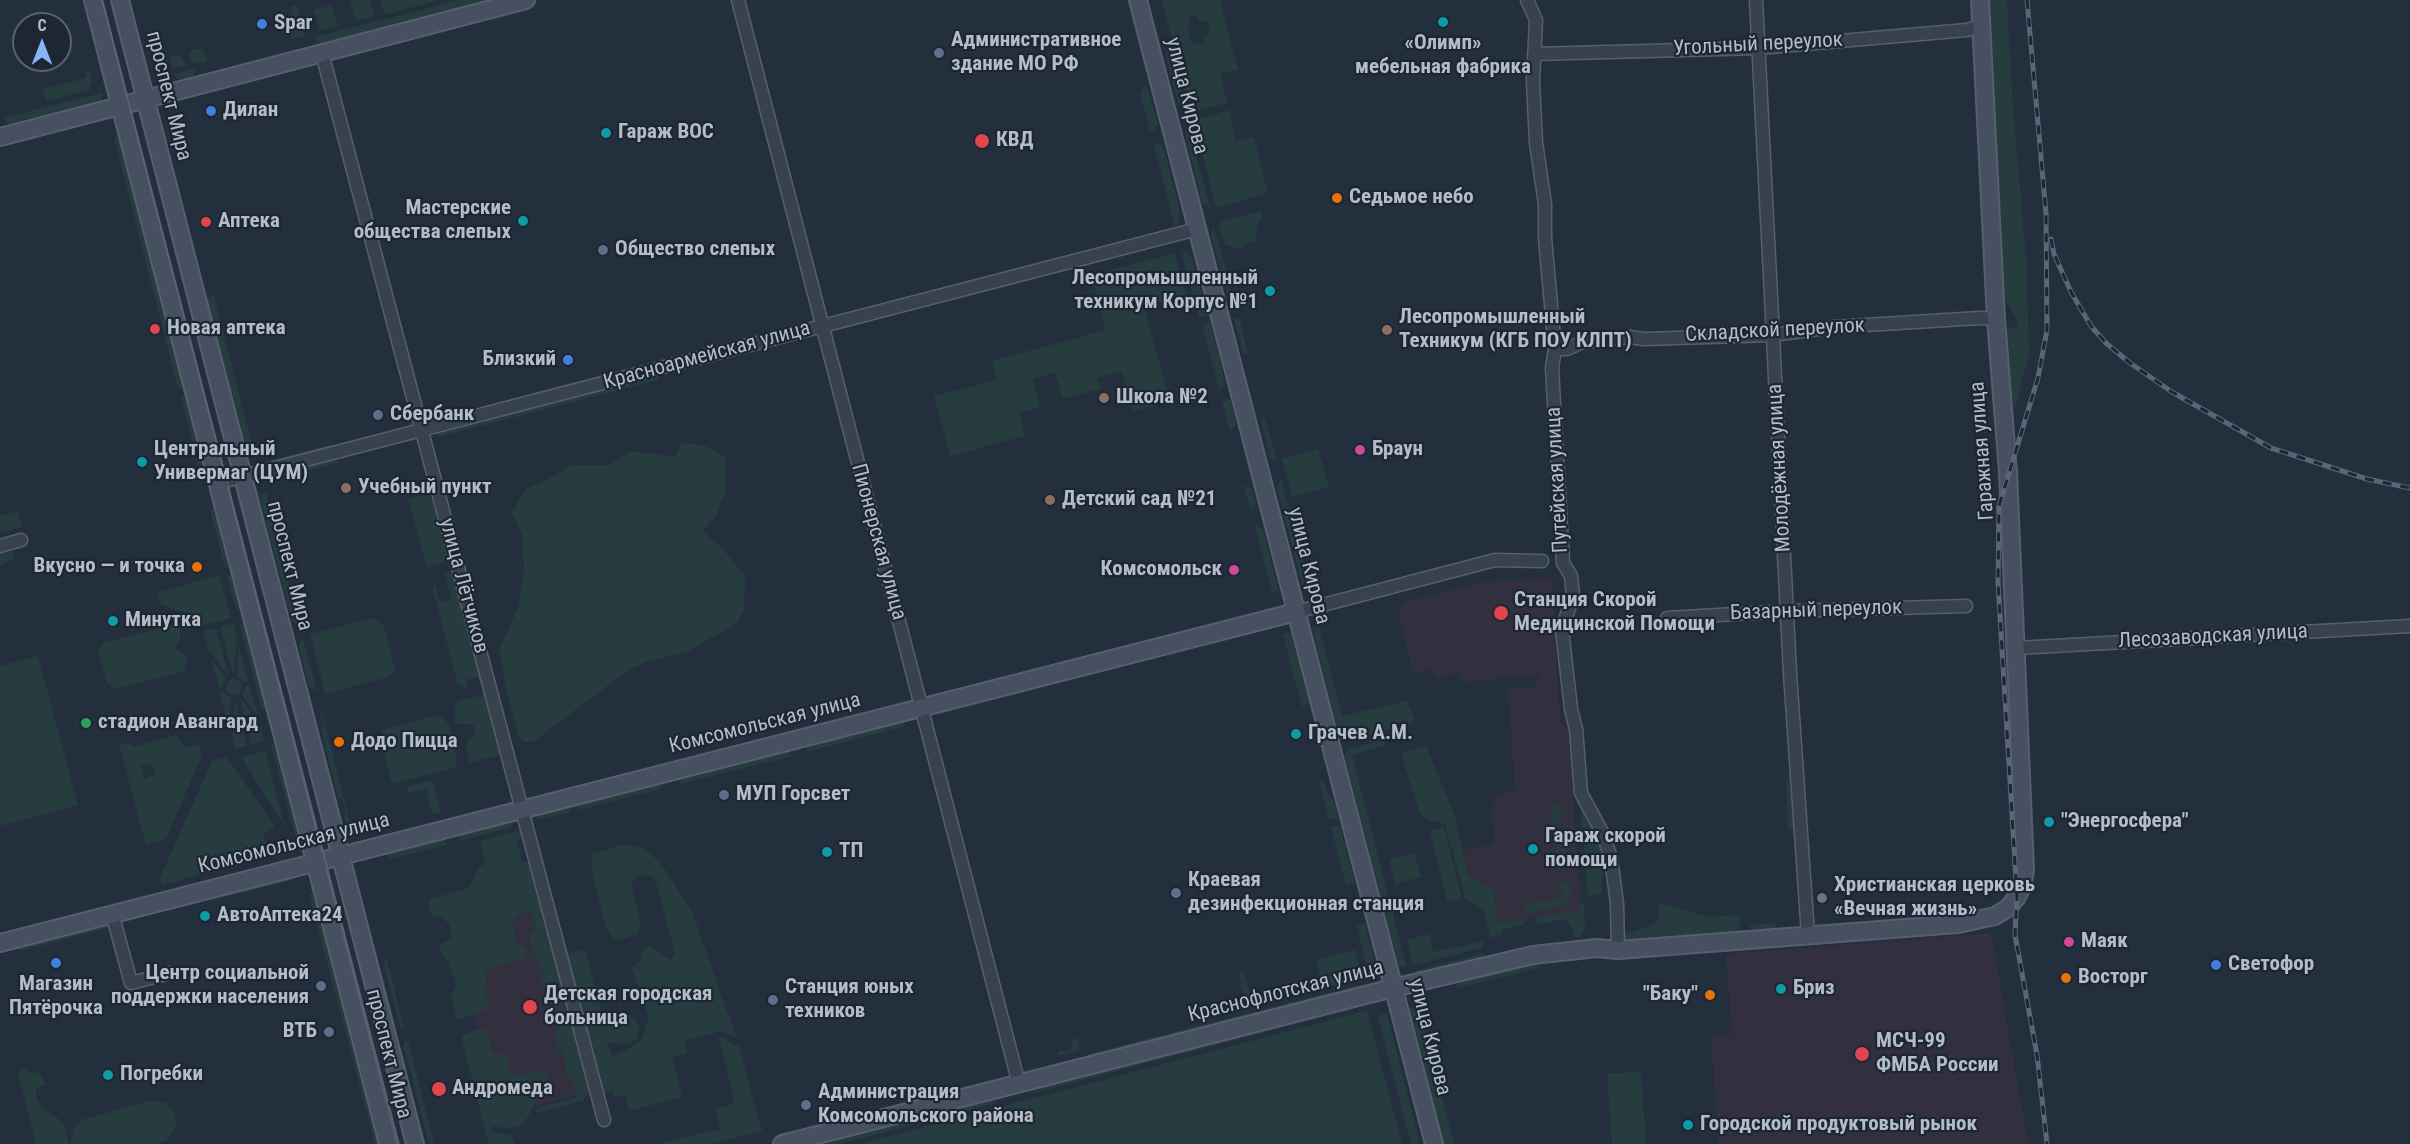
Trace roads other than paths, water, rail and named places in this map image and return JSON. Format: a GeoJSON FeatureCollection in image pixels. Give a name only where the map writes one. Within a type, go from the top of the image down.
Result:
{"type":"FeatureCollection","features":[{"type":"Feature","properties":{"kind":"street","name":"проспект Мира"},"geometry":{"type":"LineString","coordinates":[[93,0],[388,1144]]}},
{"type":"Feature","properties":{"kind":"street","name":"проспект Мира"},"geometry":{"type":"LineString","coordinates":[[120,0],[415,1144]]}},
{"type":"Feature","properties":{"kind":"street"},"geometry":{"type":"LineString","coordinates":[[0,137],[526,0]]}},
{"type":"Feature","properties":{"kind":"street","name":"Пионерская улица"},"geometry":{"type":"LineString","coordinates":[[738,0],[1019,1084]]}},
{"type":"Feature","properties":{"kind":"street","name":"улица Кирова"},"geometry":{"type":"LineString","coordinates":[[1138,0],[1434,1144]]}},
{"type":"Feature","properties":{"kind":"street","name":"Путейская улица"},"geometry":{"type":"LineString","coordinates":[[1527,0],[1536,20],[1533,81],[1536,143],[1545,204],[1545,238],[1555,349],[1552,368],[1563,563],[1571,576],[1573,596],[1563,629],[1576,729],[1581,794],[1604,834],[1611,858],[1617,904],[1618,950]]}},
{"type":"Feature","properties":{"kind":"street","name":"Молодёжная улица"},"geometry":{"type":"LineString","coordinates":[[1756,0],[1795,770],[1808,935]]}},
{"type":"Feature","properties":{"kind":"street","name":"Гаражная улица"},"geometry":{"type":"LineString","coordinates":[[1980,0],[1996,320],[2008,472],[2017,648],[2025,869],[2023,884],[2017,897]]}},
{"type":"Feature","properties":{"kind":"street","name":"Угольный переулок"},"geometry":{"type":"LineString","coordinates":[[1534,54],[1759,48],[1967,30],[1981,26]]}},
{"type":"Feature","properties":{"kind":"street","name":"улица Лётчиков"},"geometry":{"type":"LineString","coordinates":[[322,53],[604,1120]]}},
{"type":"Feature","properties":{"kind":"street","name":"Красноармейская улица"},"geometry":{"type":"LineString","coordinates":[[217,483],[1197,229]]}},
{"type":"Feature","properties":{"kind":"street","name":"Складской переулок"},"geometry":{"type":"LineString","coordinates":[[1555,349],[1567,349],[1582,342],[1630,337],[1644,339],[1772,335],[1834,327],[1979,318],[1996,320]]}},
{"type":"Feature","properties":{"kind":"street"},"geometry":{"type":"LineString","coordinates":[[0,546],[21,540]]}},
{"type":"Feature","properties":{"kind":"street","name":"Комсомольская улица"},"geometry":{"type":"LineString","coordinates":[[0,943],[1495,560],[1542,561]]}},
{"type":"Feature","properties":{"kind":"street","name":"Базарный переулок"},"geometry":{"type":"LineString","coordinates":[[1667,618],[1788,611],[1966,606]]}},
{"type":"Feature","properties":{"kind":"street","name":"Лесозаводская улица"},"geometry":{"type":"LineString","coordinates":[[2017,648],[2410,626]]}},
{"type":"Feature","properties":{"kind":"street","name":"Краснофлотская улица"},"geometry":{"type":"LineString","coordinates":[[782,1144],[1393,988],[1533,955],[1597,948],[1618,950],[1958,924],[1995,916],[2008,908],[2017,897]]}},
{"type":"Feature","properties":{"kind":"street"},"geometry":{"type":"LineString","coordinates":[[112,913],[131,983],[170,974]]}},
{"type":"Feature","properties":{"kind":"tram line"},"geometry":{"type":"LineString","coordinates":[[102,0],[399,1144]]}},
{"type":"Feature","properties":{"kind":"railway"},"geometry":{"type":"LineString","coordinates":[[2027,0],[2046,213],[2047,330],[2038,378],[1999,506],[1998,582],[2017,897],[2015,935],[2037,1055],[2047,1144]]}},
{"type":"Feature","properties":{"kind":"railway"},"geometry":{"type":"LineString","coordinates":[[2051,239],[2054,254],[2071,292],[2091,326],[2106,343],[2130,363],[2172,392],[2271,448],[2367,479],[2410,488]]}},
{"type":"Feature","properties":{"kind":"place","name":"«Олимп» мебельная фабрика"},"geometry":{"type":"Point","coordinates":[1443,22]}},
{"type":"Feature","properties":{"kind":"place","name":"Spar"},"geometry":{"type":"Point","coordinates":[262,24]}},
{"type":"Feature","properties":{"kind":"place","name":"Административное здание МО РФ"},"geometry":{"type":"Point","coordinates":[939,53]}},
{"type":"Feature","properties":{"kind":"place","name":"Дилан"},"geometry":{"type":"Point","coordinates":[211,111]}},
{"type":"Feature","properties":{"kind":"place","name":"Гараж ВОС"},"geometry":{"type":"Point","coordinates":[606,133]}},
{"type":"Feature","properties":{"kind":"place","name":"КВД"},"geometry":{"type":"Point","coordinates":[982,141]}},
{"type":"Feature","properties":{"kind":"place","name":"Седьмое небо"},"geometry":{"type":"Point","coordinates":[1337,198]}},
{"type":"Feature","properties":{"kind":"place","name":"Мастерские общества слепых"},"geometry":{"type":"Point","coordinates":[523,221]}},
{"type":"Feature","properties":{"kind":"place","name":"Аптека"},"geometry":{"type":"Point","coordinates":[206,222]}},
{"type":"Feature","properties":{"kind":"place","name":"Общество слепых"},"geometry":{"type":"Point","coordinates":[603,250]}},
{"type":"Feature","properties":{"kind":"place","name":"Лесопромышленный техникум Корпус №1"},"geometry":{"type":"Point","coordinates":[1270,291]}},
{"type":"Feature","properties":{"kind":"place","name":"Новая аптека"},"geometry":{"type":"Point","coordinates":[155,329]}},
{"type":"Feature","properties":{"kind":"place","name":"Лесопромышленный Техникум (КГБ ПОУ КЛПТ)"},"geometry":{"type":"Point","coordinates":[1387,330]}},
{"type":"Feature","properties":{"kind":"place","name":"Близкий"},"geometry":{"type":"Point","coordinates":[568,360]}},
{"type":"Feature","properties":{"kind":"place","name":"Школа №2"},"geometry":{"type":"Point","coordinates":[1104,398]}},
{"type":"Feature","properties":{"kind":"place","name":"Сбербанк"},"geometry":{"type":"Point","coordinates":[378,415]}},
{"type":"Feature","properties":{"kind":"place","name":"Браун"},"geometry":{"type":"Point","coordinates":[1360,450]}},
{"type":"Feature","properties":{"kind":"place","name":"Центральный Универмаг (ЦУМ)"},"geometry":{"type":"Point","coordinates":[142,462]}},
{"type":"Feature","properties":{"kind":"place","name":"Учебный пункт"},"geometry":{"type":"Point","coordinates":[346,488]}},
{"type":"Feature","properties":{"kind":"place","name":"Детский сад №21"},"geometry":{"type":"Point","coordinates":[1050,500]}},
{"type":"Feature","properties":{"kind":"place","name":"Вкусно — и точка"},"geometry":{"type":"Point","coordinates":[197,567]}},
{"type":"Feature","properties":{"kind":"place","name":"Комсомольск"},"geometry":{"type":"Point","coordinates":[1234,570]}},
{"type":"Feature","properties":{"kind":"place","name":"Станция Скорой Медицинской Помощи"},"geometry":{"type":"Point","coordinates":[1501,613]}},
{"type":"Feature","properties":{"kind":"place","name":"Минутка"},"geometry":{"type":"Point","coordinates":[113,621]}},
{"type":"Feature","properties":{"kind":"place","name":"стадион Авангард"},"geometry":{"type":"Point","coordinates":[86,723]}},
{"type":"Feature","properties":{"kind":"place","name":"Грачев А.М."},"geometry":{"type":"Point","coordinates":[1296,734]}},
{"type":"Feature","properties":{"kind":"place","name":"Додо Пицца"},"geometry":{"type":"Point","coordinates":[339,742]}},
{"type":"Feature","properties":{"kind":"place","name":"МУП Горсвет"},"geometry":{"type":"Point","coordinates":[724,795]}},
{"type":"Feature","properties":{"kind":"place","name":"\"Энергосфера\""},"geometry":{"type":"Point","coordinates":[2049,822]}},
{"type":"Feature","properties":{"kind":"place","name":"Гараж скорой помощи"},"geometry":{"type":"Point","coordinates":[1533,849]}},
{"type":"Feature","properties":{"kind":"place","name":"ТП"},"geometry":{"type":"Point","coordinates":[827,852]}},
{"type":"Feature","properties":{"kind":"place","name":"Краевая дезинфекционная станция"},"geometry":{"type":"Point","coordinates":[1176,893]}},
{"type":"Feature","properties":{"kind":"place","name":"Христианская церковь «Вечная жизнь»"},"geometry":{"type":"Point","coordinates":[1822,898]}},
{"type":"Feature","properties":{"kind":"place","name":"АвтоАптека24"},"geometry":{"type":"Point","coordinates":[205,916]}},
{"type":"Feature","properties":{"kind":"place","name":"Маяк"},"geometry":{"type":"Point","coordinates":[2069,942]}},
{"type":"Feature","properties":{"kind":"place","name":"Магазин Пятёрочка"},"geometry":{"type":"Point","coordinates":[56,963]}},
{"type":"Feature","properties":{"kind":"place","name":"Светофор"},"geometry":{"type":"Point","coordinates":[2216,965]}},
{"type":"Feature","properties":{"kind":"place","name":"Восторг"},"geometry":{"type":"Point","coordinates":[2066,978]}},
{"type":"Feature","properties":{"kind":"place","name":"Центр социальной поддержки населения"},"geometry":{"type":"Point","coordinates":[321,986]}},
{"type":"Feature","properties":{"kind":"place","name":"Бриз"},"geometry":{"type":"Point","coordinates":[1781,989]}},
{"type":"Feature","properties":{"kind":"place","name":"\"Баку\""},"geometry":{"type":"Point","coordinates":[1710,995]}},
{"type":"Feature","properties":{"kind":"place","name":"Станция юных техников"},"geometry":{"type":"Point","coordinates":[773,1000]}},
{"type":"Feature","properties":{"kind":"place","name":"Детская городская больница"},"geometry":{"type":"Point","coordinates":[530,1007]}},
{"type":"Feature","properties":{"kind":"place","name":"ВТБ"},"geometry":{"type":"Point","coordinates":[329,1032]}},
{"type":"Feature","properties":{"kind":"place","name":"МСЧ-99 ФМБА России"},"geometry":{"type":"Point","coordinates":[1862,1054]}},
{"type":"Feature","properties":{"kind":"place","name":"Погребки"},"geometry":{"type":"Point","coordinates":[108,1075]}},
{"type":"Feature","properties":{"kind":"place","name":"Андромеда"},"geometry":{"type":"Point","coordinates":[439,1089]}},
{"type":"Feature","properties":{"kind":"place","name":"Администрация Комсомольского района"},"geometry":{"type":"Point","coordinates":[806,1105]}},
{"type":"Feature","properties":{"kind":"place","name":"Городской продуктовый рынок"},"geometry":{"type":"Point","coordinates":[1688,1125]}}]}
